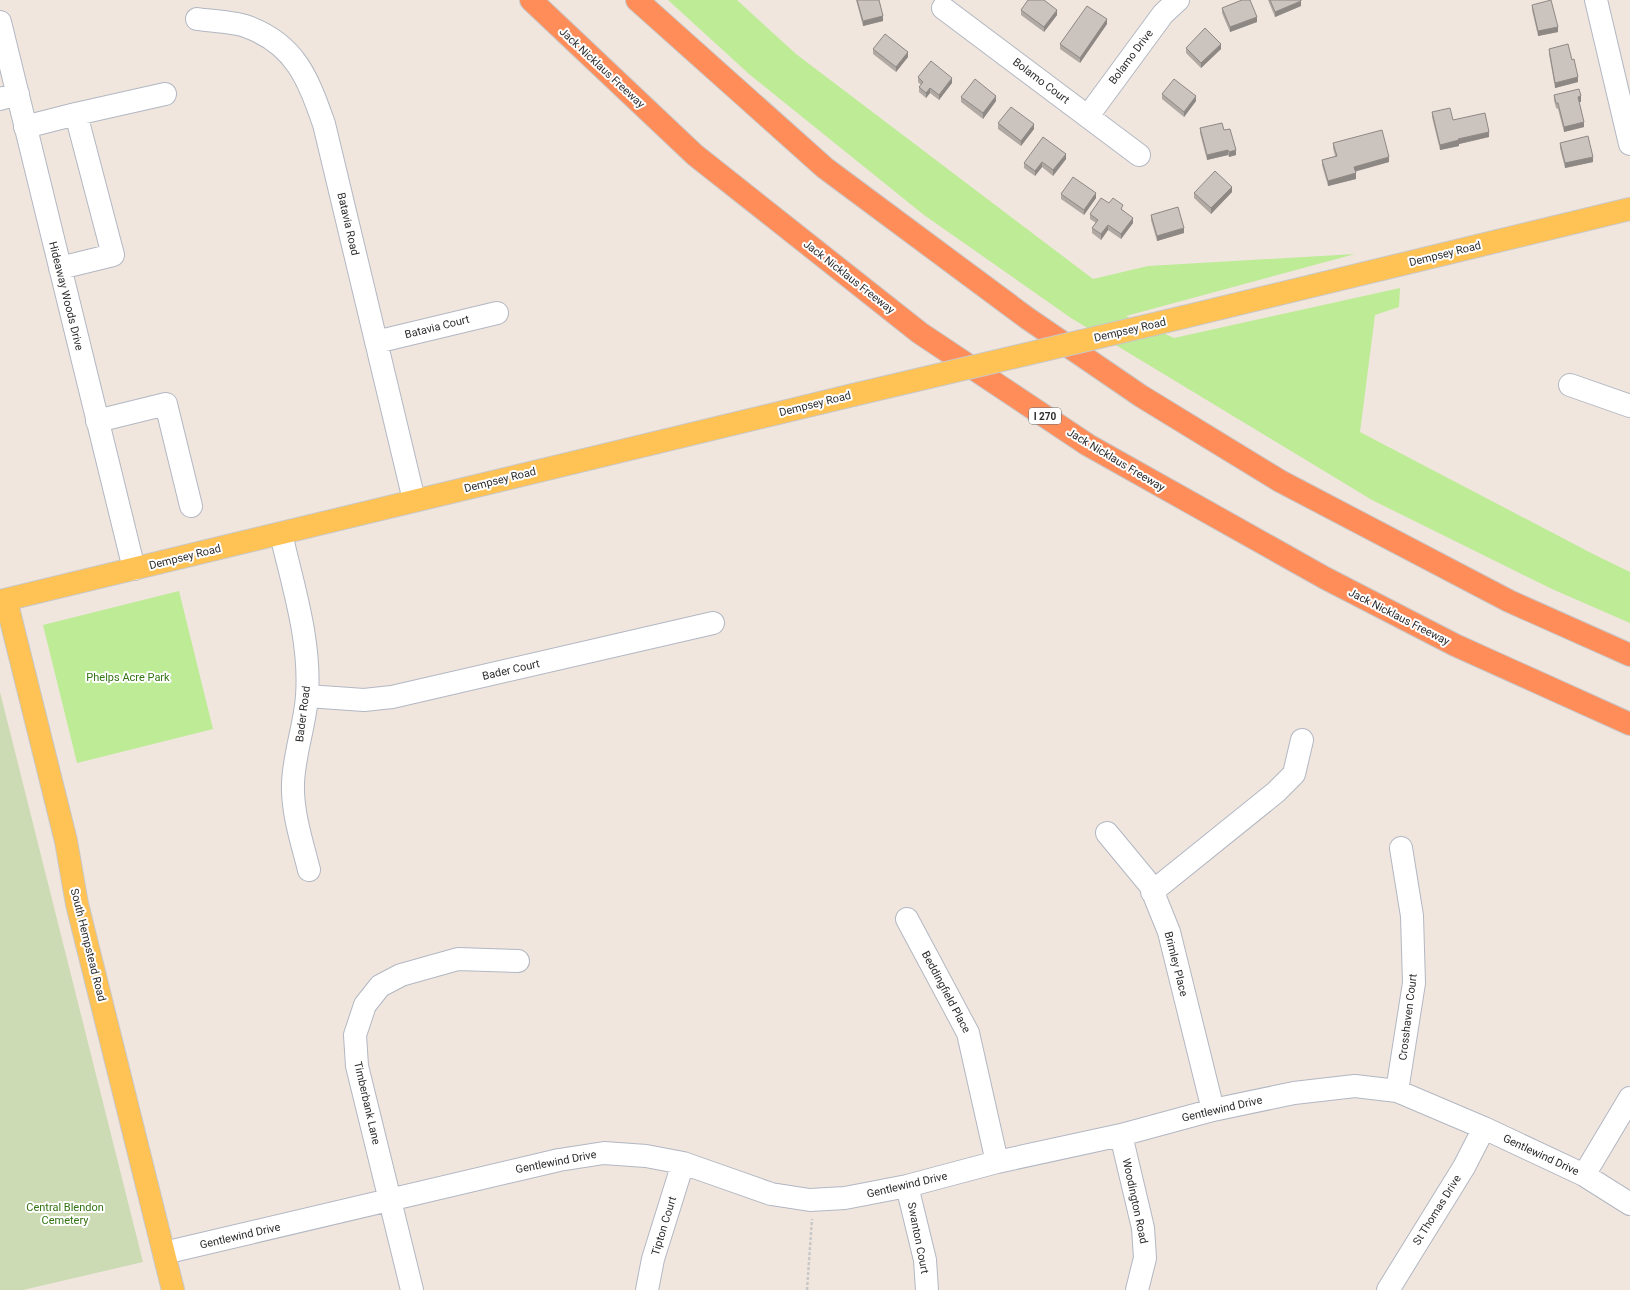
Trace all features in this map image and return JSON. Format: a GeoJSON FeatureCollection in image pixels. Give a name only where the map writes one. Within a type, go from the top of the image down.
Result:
{"type":"FeatureCollection","features":[{"type":"Feature","properties":{"kind":"highway","name":"Jack Nicklaus Freeway"},"geometry":{"type":"LineString","coordinates":[[531,0],[695,155],[920,333],[1088,445],[1325,578],[1455,645],[1630,724]]}},
{"type":"Feature","properties":{"kind":"highway"},"geometry":{"type":"LineString","coordinates":[[637,0],[825,168],[1027,318],[1141,396],[1280,481],[1508,601],[1630,655]]}},
{"type":"Feature","properties":{"kind":"main road","name":"Dempsey Road"},"geometry":{"type":"LineString","coordinates":[[3,601],[853,394],[1184,317],[1630,209]]}},
{"type":"Feature","properties":{"kind":"main road","name":"South Hempstead Road"},"geometry":{"type":"LineString","coordinates":[[3,601],[66,841],[77,904],[173,1290]]}},
{"type":"Feature","properties":{"kind":"street","name":"Bolamo Drive"},"geometry":{"type":"LineString","coordinates":[[1088,116],[1163,14],[1178,0]]}},
{"type":"Feature","properties":{"kind":"street"},"geometry":{"type":"LineString","coordinates":[[1596,0],[1621,69],[1630,144]]}},
{"type":"Feature","properties":{"kind":"street","name":"Bolamo Court"},"geometry":{"type":"LineString","coordinates":[[943,8],[1140,155]]}},
{"type":"Feature","properties":{"kind":"street","name":"Batavia Road"},"geometry":{"type":"LineString","coordinates":[[197,19],[247,26],[275,41],[291,55],[304,74],[324,124],[414,500]]}},
{"type":"Feature","properties":{"kind":"street","name":"Hideaway Woods Drive"},"geometry":{"type":"LineString","coordinates":[[0,22],[9,97],[25,127],[134,569]]}},
{"type":"Feature","properties":{"kind":"street"},"geometry":{"type":"LineString","coordinates":[[25,127],[165,94]]}},
{"type":"Feature","properties":{"kind":"street"},"geometry":{"type":"LineString","coordinates":[[60,268],[113,255],[76,114]]}},
{"type":"Feature","properties":{"kind":"street","name":"Batavia Court"},"geometry":{"type":"LineString","coordinates":[[376,342],[497,313]]}},
{"type":"Feature","properties":{"kind":"street"},"geometry":{"type":"LineString","coordinates":[[1570,385],[1630,406]]}},
{"type":"Feature","properties":{"kind":"street"},"geometry":{"type":"LineString","coordinates":[[97,421],[166,404],[191,506]]}},
{"type":"Feature","properties":{"kind":"street","name":"Bader Road"},"geometry":{"type":"LineString","coordinates":[[281,534],[302,624],[306,660],[307,696],[293,783],[294,808],[309,870]]}},
{"type":"Feature","properties":{"kind":"street","name":"Bader Court"},"geometry":{"type":"LineString","coordinates":[[307,696],[364,700],[392,697],[712,623]]}},
{"type":"Feature","properties":{"kind":"street"},"geometry":{"type":"LineString","coordinates":[[1152,892],[1276,792],[1294,774],[1302,740]]}},
{"type":"Feature","properties":{"kind":"street","name":"Brimley Place"},"geometry":{"type":"LineString","coordinates":[[1107,833],[1150,885],[1169,932],[1213,1110]]}},
{"type":"Feature","properties":{"kind":"street","name":"Crosshaven Court"},"geometry":{"type":"LineString","coordinates":[[1397,1091],[1414,983],[1412,916],[1401,848]]}},
{"type":"Feature","properties":{"kind":"street","name":"Beddingfield Place"},"geometry":{"type":"LineString","coordinates":[[907,919],[968,1032],[997,1162]]}},
{"type":"Feature","properties":{"kind":"street","name":"Timberbank Lane"},"geometry":{"type":"LineString","coordinates":[[412,1290],[356,1066],[355,1035],[365,1005],[380,986],[401,975],[458,959],[518,961]]}},
{"type":"Feature","properties":{"kind":"street","name":"Gentlewind Drive"},"geometry":{"type":"LineString","coordinates":[[164,1253],[559,1160],[604,1153],[646,1156],[683,1163],[771,1194],[810,1200],[845,1198],[907,1186],[997,1162],[1121,1135],[1213,1110],[1294,1092],[1355,1086],[1397,1091],[1484,1128],[1584,1175],[1630,1204]]}},
{"type":"Feature","properties":{"kind":"street"},"geometry":{"type":"LineString","coordinates":[[1584,1175],[1630,1098]]}},
{"type":"Feature","properties":{"kind":"street","name":"St Thomas Drive"},"geometry":{"type":"LineString","coordinates":[[1388,1290],[1464,1167],[1484,1128]]}},
{"type":"Feature","properties":{"kind":"street","name":"Woodington Road"},"geometry":{"type":"LineString","coordinates":[[1121,1135],[1143,1228],[1145,1258],[1137,1290]]}},
{"type":"Feature","properties":{"kind":"street","name":"Tipton Court"},"geometry":{"type":"LineString","coordinates":[[647,1290],[654,1260],[683,1163]]}},
{"type":"Feature","properties":{"kind":"street","name":"Swanton Court"},"geometry":{"type":"LineString","coordinates":[[907,1186],[925,1260],[927,1290]]}},
{"type":"Feature","properties":{"kind":"path"},"geometry":{"type":"LineString","coordinates":[[807,1290],[813,1215],[810,1200]]}},
{"type":"Feature","properties":{"kind":"green space"},"geometry":{"type":"Polygon","coordinates":[[[668,0],[737,0],[796,54],[1093,279],[1148,266],[1355,254],[1126,316],[1174,338],[1400,288],[1399,307],[1375,315],[1360,432],[1630,572],[1630,623],[1552,589],[1372,500],[1071,318],[924,215],[749,74],[668,0]]]}},
{"type":"Feature","properties":{"kind":"green space","name":"Phelps Acre Park"},"geometry":{"type":"Polygon","coordinates":[[[179,591],[213,729],[77,763],[43,625],[179,591]]]}},
{"type":"Feature","properties":{"kind":"green space","name":"Central Blendon Cemetery"},"geometry":{"type":"Polygon","coordinates":[[[0,692],[143,1262],[23,1290],[0,1290],[0,692]]]}},
{"type":"Feature","properties":{"kind":"building"},"geometry":{"type":"Polygon","coordinates":[[[857,0],[879,0],[883,16],[863,21],[857,0]]]}},
{"type":"Feature","properties":{"kind":"building"},"geometry":{"type":"Polygon","coordinates":[[[1028,0],[1044,0],[1057,10],[1044,27],[1021,10],[1028,0]]]}},
{"type":"Feature","properties":{"kind":"building"},"geometry":{"type":"Polygon","coordinates":[[[1242,0],[1250,0],[1257,17],[1230,27],[1222,8],[1242,0]]]}},
{"type":"Feature","properties":{"kind":"building"},"geometry":{"type":"Polygon","coordinates":[[[1270,0],[1301,0],[1301,1],[1275,12],[1270,0]]]}},
{"type":"Feature","properties":{"kind":"building"},"geometry":{"type":"Polygon","coordinates":[[[1551,0],[1558,27],[1538,31],[1532,5],[1551,0]]]}},
{"type":"Feature","properties":{"kind":"building"},"geometry":{"type":"Polygon","coordinates":[[[1087,6],[1107,19],[1080,58],[1060,44],[1087,6]]]}},
{"type":"Feature","properties":{"kind":"building"},"geometry":{"type":"Polygon","coordinates":[[[1205,28],[1221,44],[1201,63],[1186,48],[1205,28]]]}},
{"type":"Feature","properties":{"kind":"building"},"geometry":{"type":"Polygon","coordinates":[[[885,34],[908,52],[896,67],[873,49],[885,34]]]}},
{"type":"Feature","properties":{"kind":"building"},"geometry":{"type":"Polygon","coordinates":[[[1568,44],[1572,60],[1574,59],[1578,77],[1555,83],[1549,49],[1568,44]]]}},
{"type":"Feature","properties":{"kind":"building"},"geometry":{"type":"Polygon","coordinates":[[[931,61],[952,78],[939,95],[930,88],[926,93],[919,87],[923,82],[918,77],[931,61]]]}},
{"type":"Feature","properties":{"kind":"building"},"geometry":{"type":"Polygon","coordinates":[[[975,79],[996,96],[983,113],[961,97],[975,79]]]}},
{"type":"Feature","properties":{"kind":"building"},"geometry":{"type":"Polygon","coordinates":[[[1174,79],[1196,96],[1184,112],[1162,94],[1174,79]]]}},
{"type":"Feature","properties":{"kind":"building"},"geometry":{"type":"Polygon","coordinates":[[[1579,89],[1581,96],[1578,97],[1584,122],[1564,127],[1558,103],[1556,103],[1554,95],[1579,89]]]}},
{"type":"Feature","properties":{"kind":"building"},"geometry":{"type":"Polygon","coordinates":[[[1011,107],[1034,124],[1021,141],[998,123],[1011,107]]]}},
{"type":"Feature","properties":{"kind":"building"},"geometry":{"type":"Polygon","coordinates":[[[1450,108],[1453,120],[1485,113],[1489,132],[1440,145],[1432,112],[1450,108]]]}},
{"type":"Feature","properties":{"kind":"building"},"geometry":{"type":"Polygon","coordinates":[[[1222,123],[1224,130],[1230,129],[1236,150],[1229,152],[1228,150],[1207,155],[1200,128],[1222,123]]]}},
{"type":"Feature","properties":{"kind":"building"},"geometry":{"type":"Polygon","coordinates":[[[1382,130],[1389,157],[1354,167],[1356,173],[1328,181],[1322,160],[1337,156],[1333,143],[1382,130]]]}},
{"type":"Feature","properties":{"kind":"building"},"geometry":{"type":"Polygon","coordinates":[[[1588,136],[1593,157],[1565,163],[1560,143],[1588,136]]]}},
{"type":"Feature","properties":{"kind":"building"},"geometry":{"type":"Polygon","coordinates":[[[1043,137],[1066,154],[1053,170],[1042,162],[1035,171],[1024,163],[1043,137]]]}},
{"type":"Feature","properties":{"kind":"building"},"geometry":{"type":"Polygon","coordinates":[[[1215,171],[1232,187],[1211,208],[1194,193],[1215,171]]]}},
{"type":"Feature","properties":{"kind":"building"},"geometry":{"type":"Polygon","coordinates":[[[1073,177],[1096,193],[1084,210],[1061,194],[1073,177]]]}},
{"type":"Feature","properties":{"kind":"building"},"geometry":{"type":"Polygon","coordinates":[[[1101,198],[1109,203],[1113,198],[1123,205],[1121,209],[1133,218],[1121,234],[1108,225],[1101,234],[1092,228],[1098,220],[1090,214],[1101,198]]]}},
{"type":"Feature","properties":{"kind":"building"},"geometry":{"type":"Polygon","coordinates":[[[1178,207],[1184,228],[1157,236],[1151,215],[1178,207]]]}}]}
